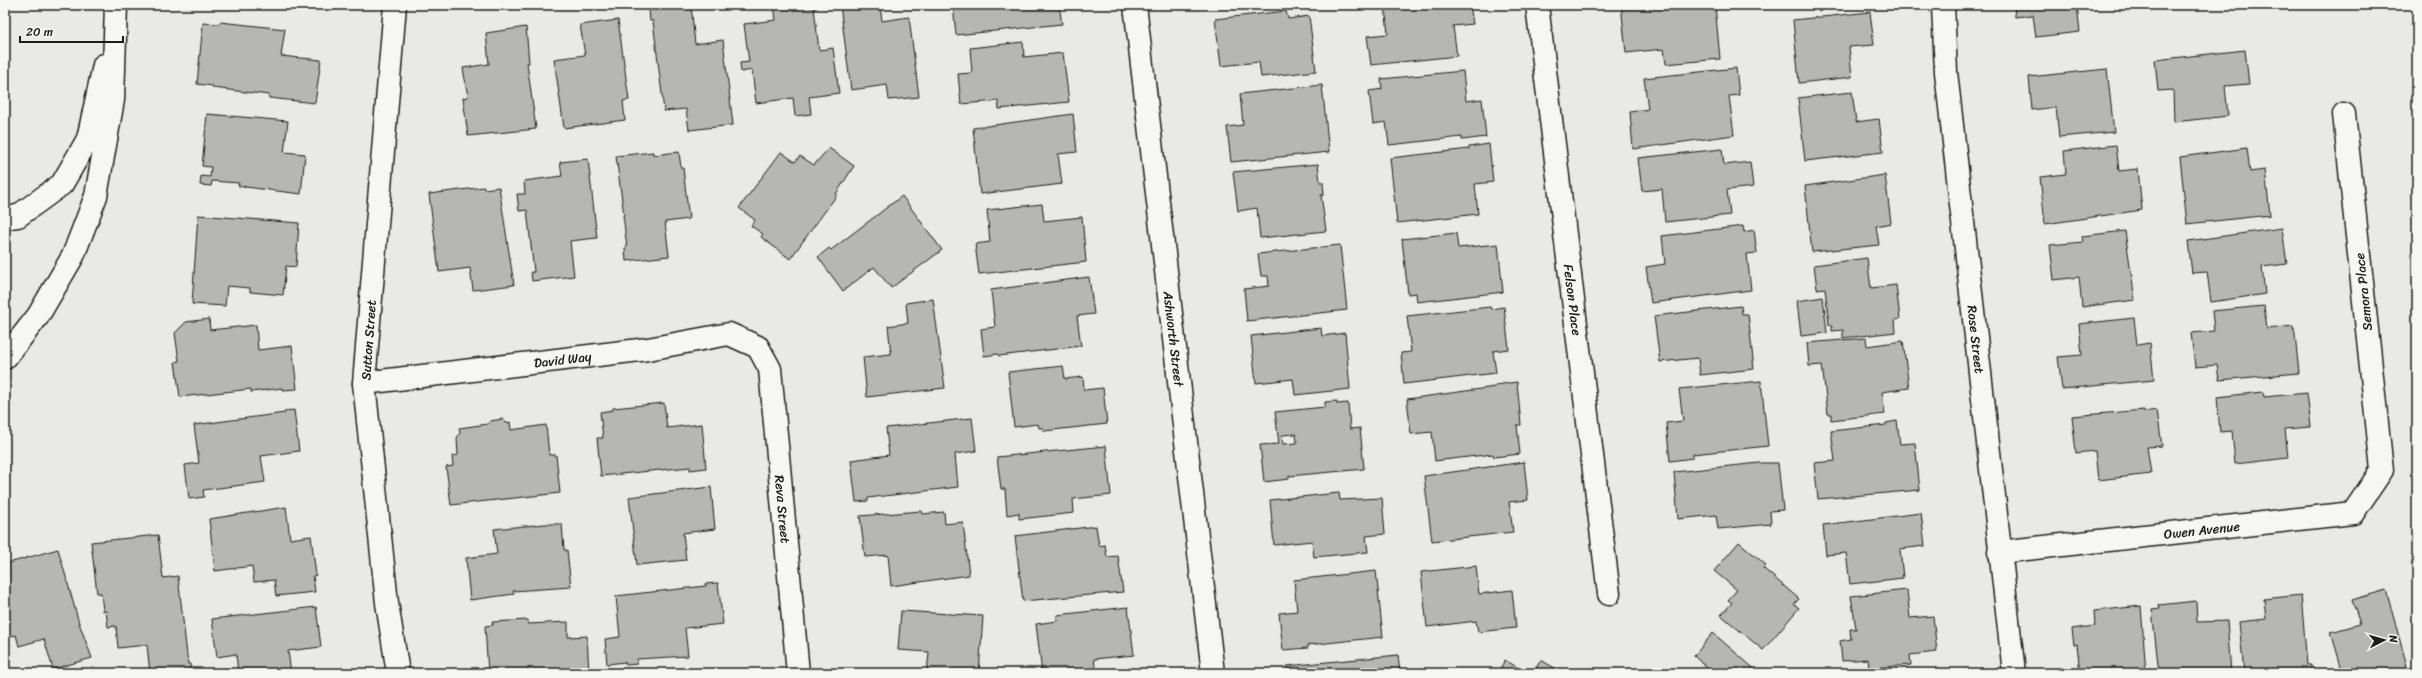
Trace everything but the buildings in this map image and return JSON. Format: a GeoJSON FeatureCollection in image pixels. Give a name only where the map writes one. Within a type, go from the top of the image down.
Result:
{"type":"FeatureCollection","features":[{"type":"Feature","properties":{"kind":"main road","name":"Sutton Street"},"geometry":{"type":"LineString","coordinates":[[395,5],[364,383],[387,603],[398,673]]}},
{"type":"Feature","properties":{"kind":"main road","name":"Ashworth Street"},"geometry":{"type":"LineString","coordinates":[[1136,5],[1213,673]]}},
{"type":"Feature","properties":{"kind":"main road","name":"Felson Place"},"geometry":{"type":"LineString","coordinates":[[1537,5],[1609,594]]}},
{"type":"Feature","properties":{"kind":"main road","name":"Rose Street"},"geometry":{"type":"LineString","coordinates":[[1943,5],[1946,72],[1999,552],[2014,673]]}},
{"type":"Feature","properties":{"kind":"main road"},"geometry":{"type":"LineString","coordinates":[[5,218],[18,216],[62,184],[88,139],[115,10]]}},
{"type":"Feature","properties":{"kind":"main road"},"geometry":{"type":"LineString","coordinates":[[5,358],[38,316],[73,256],[96,196],[113,100],[115,10]]}},
{"type":"Feature","properties":{"kind":"main road","name":"Semora Place"},"geometry":{"type":"LineString","coordinates":[[2344,114],[2382,470]]}},
{"type":"Feature","properties":{"kind":"main road","name":"David Way"},"geometry":{"type":"LineString","coordinates":[[364,383],[648,349],[729,334],[758,347]]}},
{"type":"Feature","properties":{"kind":"main road","name":"Reva Street"},"geometry":{"type":"LineString","coordinates":[[758,347],[770,369],[798,673]]}},
{"type":"Feature","properties":{"kind":"main road","name":"Owen Avenue"},"geometry":{"type":"LineString","coordinates":[[1999,552],[2353,513],[2382,470]]}}]}
